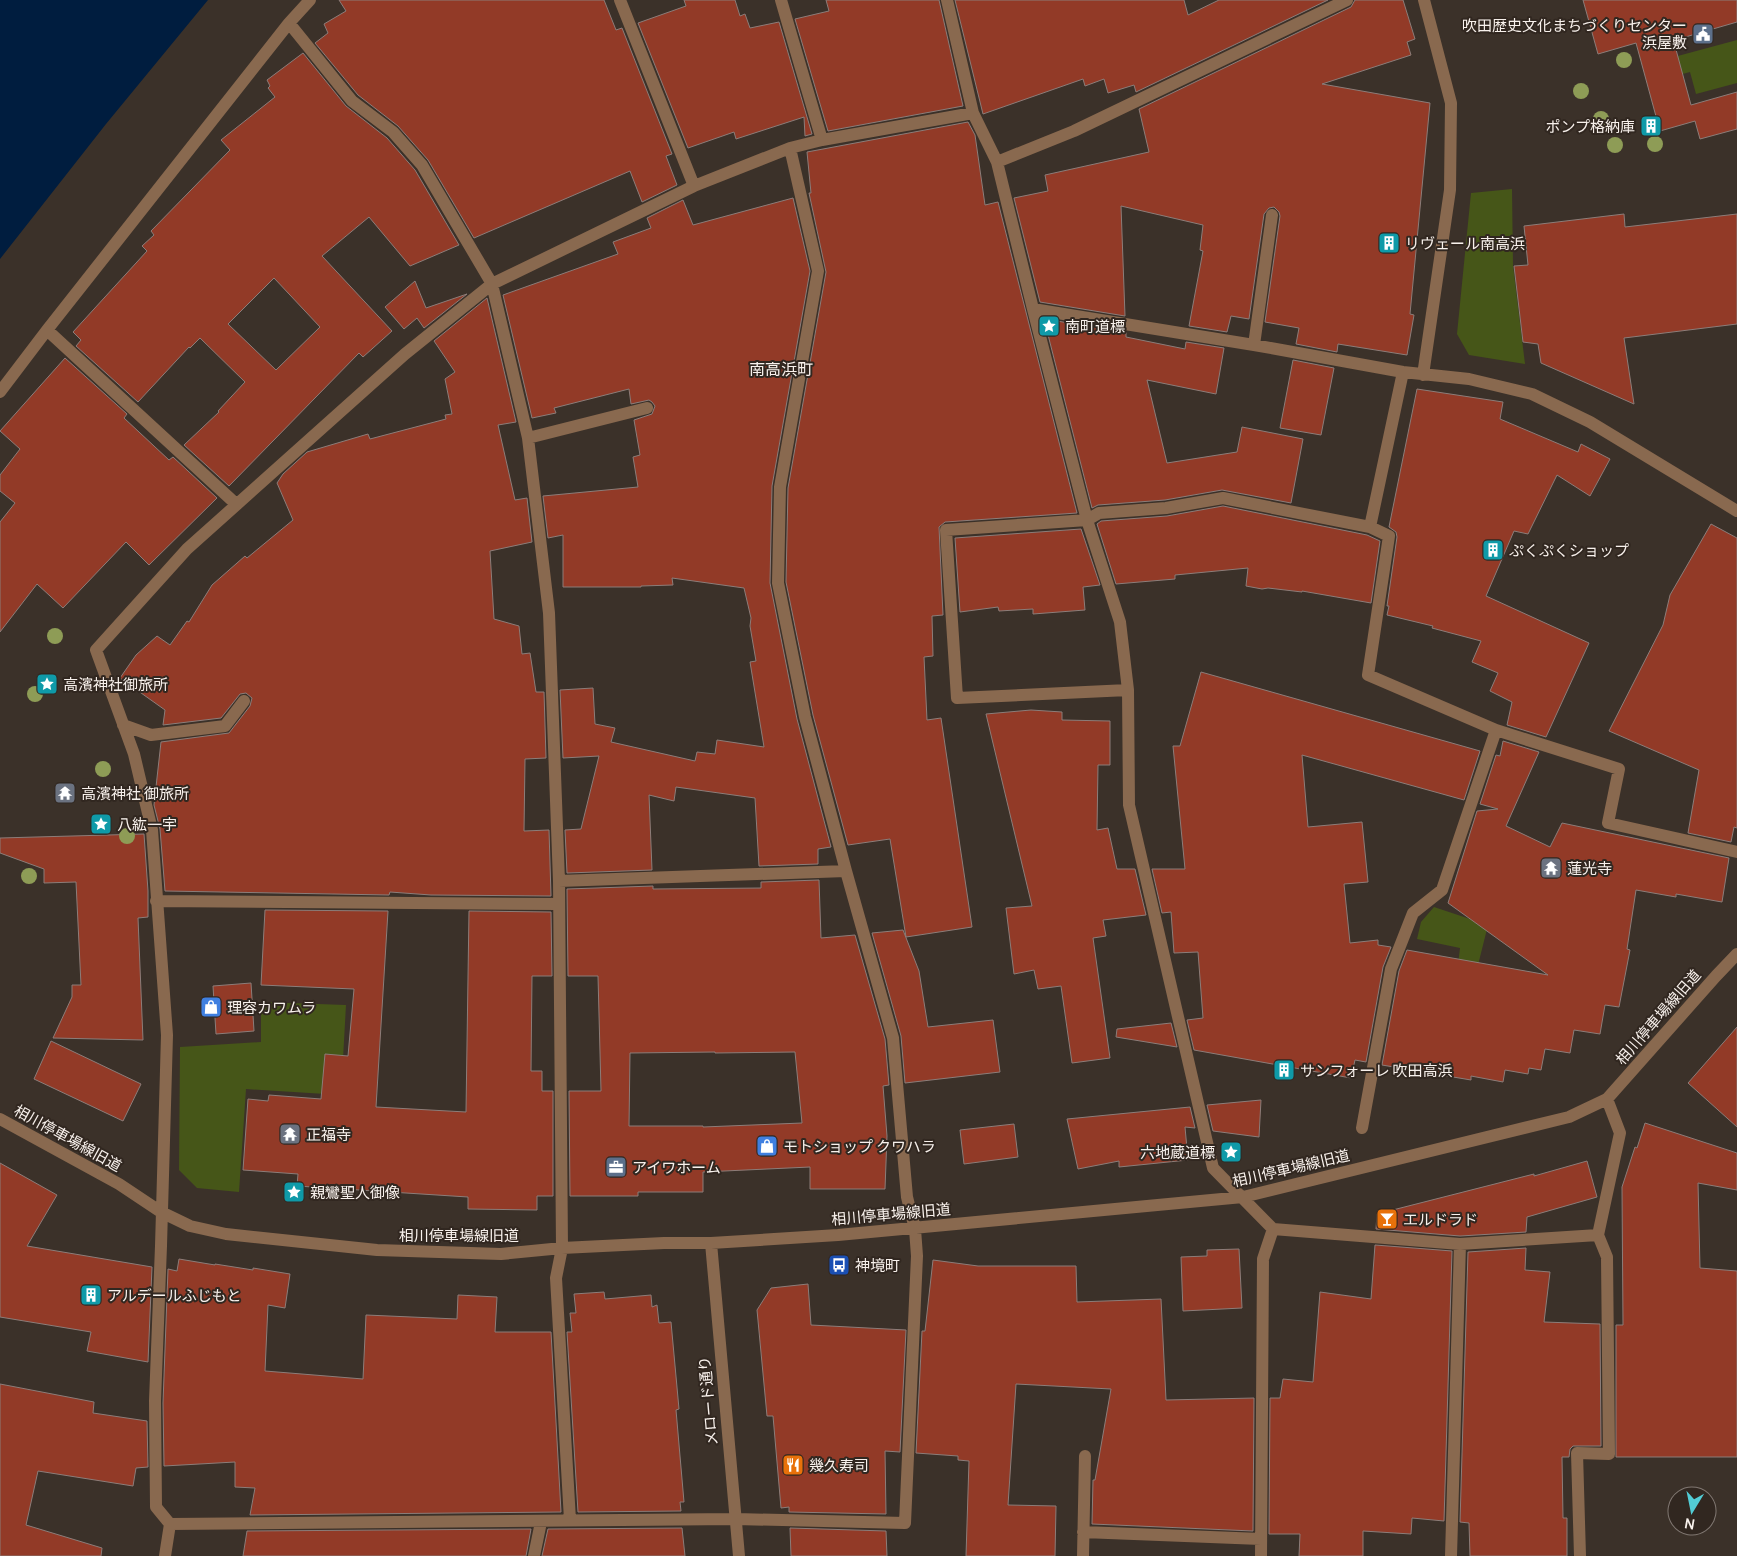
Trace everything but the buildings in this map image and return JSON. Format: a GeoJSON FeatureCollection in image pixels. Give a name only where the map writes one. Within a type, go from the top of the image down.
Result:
{"type":"FeatureCollection","features":[{"type":"Feature","properties":{"kind":"street"},"geometry":{"type":"LineString","coordinates":[[0,392],[289,23],[310,0]]}},
{"type":"Feature","properties":{"kind":"street"},"geometry":{"type":"LineString","coordinates":[[620,0],[694,186]]}},
{"type":"Feature","properties":{"kind":"street"},"geometry":{"type":"LineString","coordinates":[[781,0],[822,140]]}},
{"type":"Feature","properties":{"kind":"street"},"geometry":{"type":"LineString","coordinates":[[948,0],[973,113],[997,162],[1087,520],[1120,622],[1128,690],[1129,805],[1213,1168],[1273,1229],[1460,1244],[1598,1235]]}},
{"type":"Feature","properties":{"kind":"street"},"geometry":{"type":"LineString","coordinates":[[997,162],[1074,131],[1346,0]]}},
{"type":"Feature","properties":{"kind":"street"},"geometry":{"type":"LineString","coordinates":[[1423,374],[1450,190],[1452,103],[1424,0]]}},
{"type":"Feature","properties":{"kind":"street"},"geometry":{"type":"LineString","coordinates":[[289,23],[352,101],[393,132],[422,165],[492,284],[528,438],[549,613],[559,881],[562,1248],[556,1278],[570,1520]]}},
{"type":"Feature","properties":{"kind":"street"},"geometry":{"type":"LineString","coordinates":[[166,1556],[170,1524],[156,1507],[154,1401],[162,1246],[161,1212],[167,1035],[152,830],[134,754],[96,650],[187,549],[405,354],[492,284],[694,186],[790,148],[822,140],[973,113]]}},
{"type":"Feature","properties":{"kind":"street"},"geometry":{"type":"LineString","coordinates":[[170,1524],[736,1519],[906,1523],[917,1256],[915,1229],[907,1197],[893,1038],[805,717],[778,583],[780,487],[818,271],[790,148]]}},
{"type":"Feature","properties":{"kind":"street"},"geometry":{"type":"LineString","coordinates":[[1254,345],[1272,215]]}},
{"type":"Feature","properties":{"kind":"street"},"geometry":{"type":"LineString","coordinates":[[1033,309],[1254,345],[1403,372],[1469,379],[1532,394],[1590,422],[1737,511]]}},
{"type":"Feature","properties":{"kind":"street"},"geometry":{"type":"LineString","coordinates":[[47,330],[236,504]]}},
{"type":"Feature","properties":{"kind":"street"},"geometry":{"type":"LineString","coordinates":[[1370,527],[1403,372]]}},
{"type":"Feature","properties":{"kind":"street"},"geometry":{"type":"LineString","coordinates":[[528,438],[647,408]]}},
{"type":"Feature","properties":{"kind":"street"},"geometry":{"type":"LineString","coordinates":[[1128,690],[957,698],[946,530],[1087,520],[1099,513],[1166,508],[1223,498],[1370,527],[1389,536],[1368,675],[1496,730],[1619,769],[1608,824],[1737,852]]}},
{"type":"Feature","properties":{"kind":"street"},"geometry":{"type":"LineString","coordinates":[[123,725],[151,735],[225,726],[244,701]]}},
{"type":"Feature","properties":{"kind":"street"},"geometry":{"type":"LineString","coordinates":[[1362,1128],[1391,969],[1413,913],[1442,890],[1496,730]]}},
{"type":"Feature","properties":{"kind":"street"},"geometry":{"type":"LineString","coordinates":[[559,881],[846,872]]}},
{"type":"Feature","properties":{"kind":"street"},"geometry":{"type":"LineString","coordinates":[[156,901],[558,904]]}},
{"type":"Feature","properties":{"kind":"street","name":"相川停車場線旧道"},"geometry":{"type":"LineString","coordinates":[[0,1119],[119,1184],[161,1212],[190,1226],[226,1234],[377,1250],[502,1254],[562,1248],[664,1243],[711,1243],[915,1229],[1243,1197],[1569,1117],[1607,1099],[1737,954]]}},
{"type":"Feature","properties":{"kind":"street"},"geometry":{"type":"LineString","coordinates":[[1580,1556],[1577,1453],[1609,1454],[1607,1257],[1598,1235],[1620,1133],[1607,1099]]}},
{"type":"Feature","properties":{"kind":"street"},"geometry":{"type":"LineString","coordinates":[[1261,1556],[1263,1259],[1273,1229]]}},
{"type":"Feature","properties":{"kind":"street","name":"メロード通り"},"geometry":{"type":"LineString","coordinates":[[711,1243],[739,1556]]}},
{"type":"Feature","properties":{"kind":"street"},"geometry":{"type":"LineString","coordinates":[[1451,1556],[1460,1244]]}},
{"type":"Feature","properties":{"kind":"street"},"geometry":{"type":"LineString","coordinates":[[1083,1556],[1084,1456]]}},
{"type":"Feature","properties":{"kind":"street"},"geometry":{"type":"LineString","coordinates":[[534,1556],[540,1522]]}},
{"type":"Feature","properties":{"kind":"street"},"geometry":{"type":"LineString","coordinates":[[1084,1532],[1261,1540]]}},
{"type":"Feature","properties":{"kind":"green space"},"geometry":{"type":"Polygon","coordinates":[[[1737,40],[1737,83],[1696,94],[1690,72],[1679,75],[1674,57],[1737,40]]]}},
{"type":"Feature","properties":{"kind":"green space"},"geometry":{"type":"Polygon","coordinates":[[[1512,189],[1513,266],[1525,364],[1469,355],[1457,334],[1471,193],[1512,189]]]}},
{"type":"Feature","properties":{"kind":"green space"},"geometry":{"type":"Polygon","coordinates":[[[1434,907],[1488,925],[1475,977],[1457,972],[1460,948],[1417,939],[1421,922],[1434,907]]]}},
{"type":"Feature","properties":{"kind":"green space"},"geometry":{"type":"Polygon","coordinates":[[[261,1002],[346,1005],[341,1095],[246,1089],[239,1192],[197,1188],[179,1170],[180,1047],[261,1042],[261,1002]]]}},
{"type":"Feature","properties":{"kind":"water"},"geometry":{"type":"Polygon","coordinates":[[[0,0],[208,0],[106,124],[0,259],[0,0]]]}},
{"type":"Feature","properties":{"kind":"place","name":"吹田歴史文化まちづくりセンター 浜屋敷"},"geometry":{"type":"Point","coordinates":[1703,34]}},
{"type":"Feature","properties":{"kind":"place","name":"ポンプ格納庫"},"geometry":{"type":"Point","coordinates":[1651,126]}},
{"type":"Feature","properties":{"kind":"place","name":"リヴェール南高浜"},"geometry":{"type":"Point","coordinates":[1389,243]}},
{"type":"Feature","properties":{"kind":"place","name":"南町道標"},"geometry":{"type":"Point","coordinates":[1049,326]}},
{"type":"Feature","properties":{"kind":"place","name":"ぷくぷくショップ"},"geometry":{"type":"Point","coordinates":[1493,550]}},
{"type":"Feature","properties":{"kind":"place","name":"高濱神社御旅所"},"geometry":{"type":"Point","coordinates":[47,684]}},
{"type":"Feature","properties":{"kind":"place","name":"高濱神社 御旅所"},"geometry":{"type":"Point","coordinates":[65,793]}},
{"type":"Feature","properties":{"kind":"place","name":"八紘一宇"},"geometry":{"type":"Point","coordinates":[101,824]}},
{"type":"Feature","properties":{"kind":"place","name":"蓮光寺"},"geometry":{"type":"Point","coordinates":[1551,868]}},
{"type":"Feature","properties":{"kind":"place","name":"理容カワムラ"},"geometry":{"type":"Point","coordinates":[211,1007]}},
{"type":"Feature","properties":{"kind":"place","name":"サンフォーレ 吹田高浜"},"geometry":{"type":"Point","coordinates":[1284,1070]}},
{"type":"Feature","properties":{"kind":"place","name":"正福寺"},"geometry":{"type":"Point","coordinates":[290,1134]}},
{"type":"Feature","properties":{"kind":"place","name":"モトショップ クワハラ"},"geometry":{"type":"Point","coordinates":[767,1146]}},
{"type":"Feature","properties":{"kind":"place","name":"六地蔵道標"},"geometry":{"type":"Point","coordinates":[1231,1152]}},
{"type":"Feature","properties":{"kind":"place","name":"アイワホーム"},"geometry":{"type":"Point","coordinates":[616,1167]}},
{"type":"Feature","properties":{"kind":"place","name":"親鸞聖人御像"},"geometry":{"type":"Point","coordinates":[294,1192]}},
{"type":"Feature","properties":{"kind":"place","name":"エルドラド"},"geometry":{"type":"Point","coordinates":[1387,1219]}},
{"type":"Feature","properties":{"kind":"place","name":"神境町"},"geometry":{"type":"Point","coordinates":[839,1265]}},
{"type":"Feature","properties":{"kind":"place","name":"アルデールふじもと"},"geometry":{"type":"Point","coordinates":[91,1295]}},
{"type":"Feature","properties":{"kind":"place","name":"幾久寿司"},"geometry":{"type":"Point","coordinates":[793,1465]}},
{"type":"Feature","properties":{"kind":"district","name":"南高浜町"},"geometry":{"type":"Point","coordinates":[781,369]}}]}
